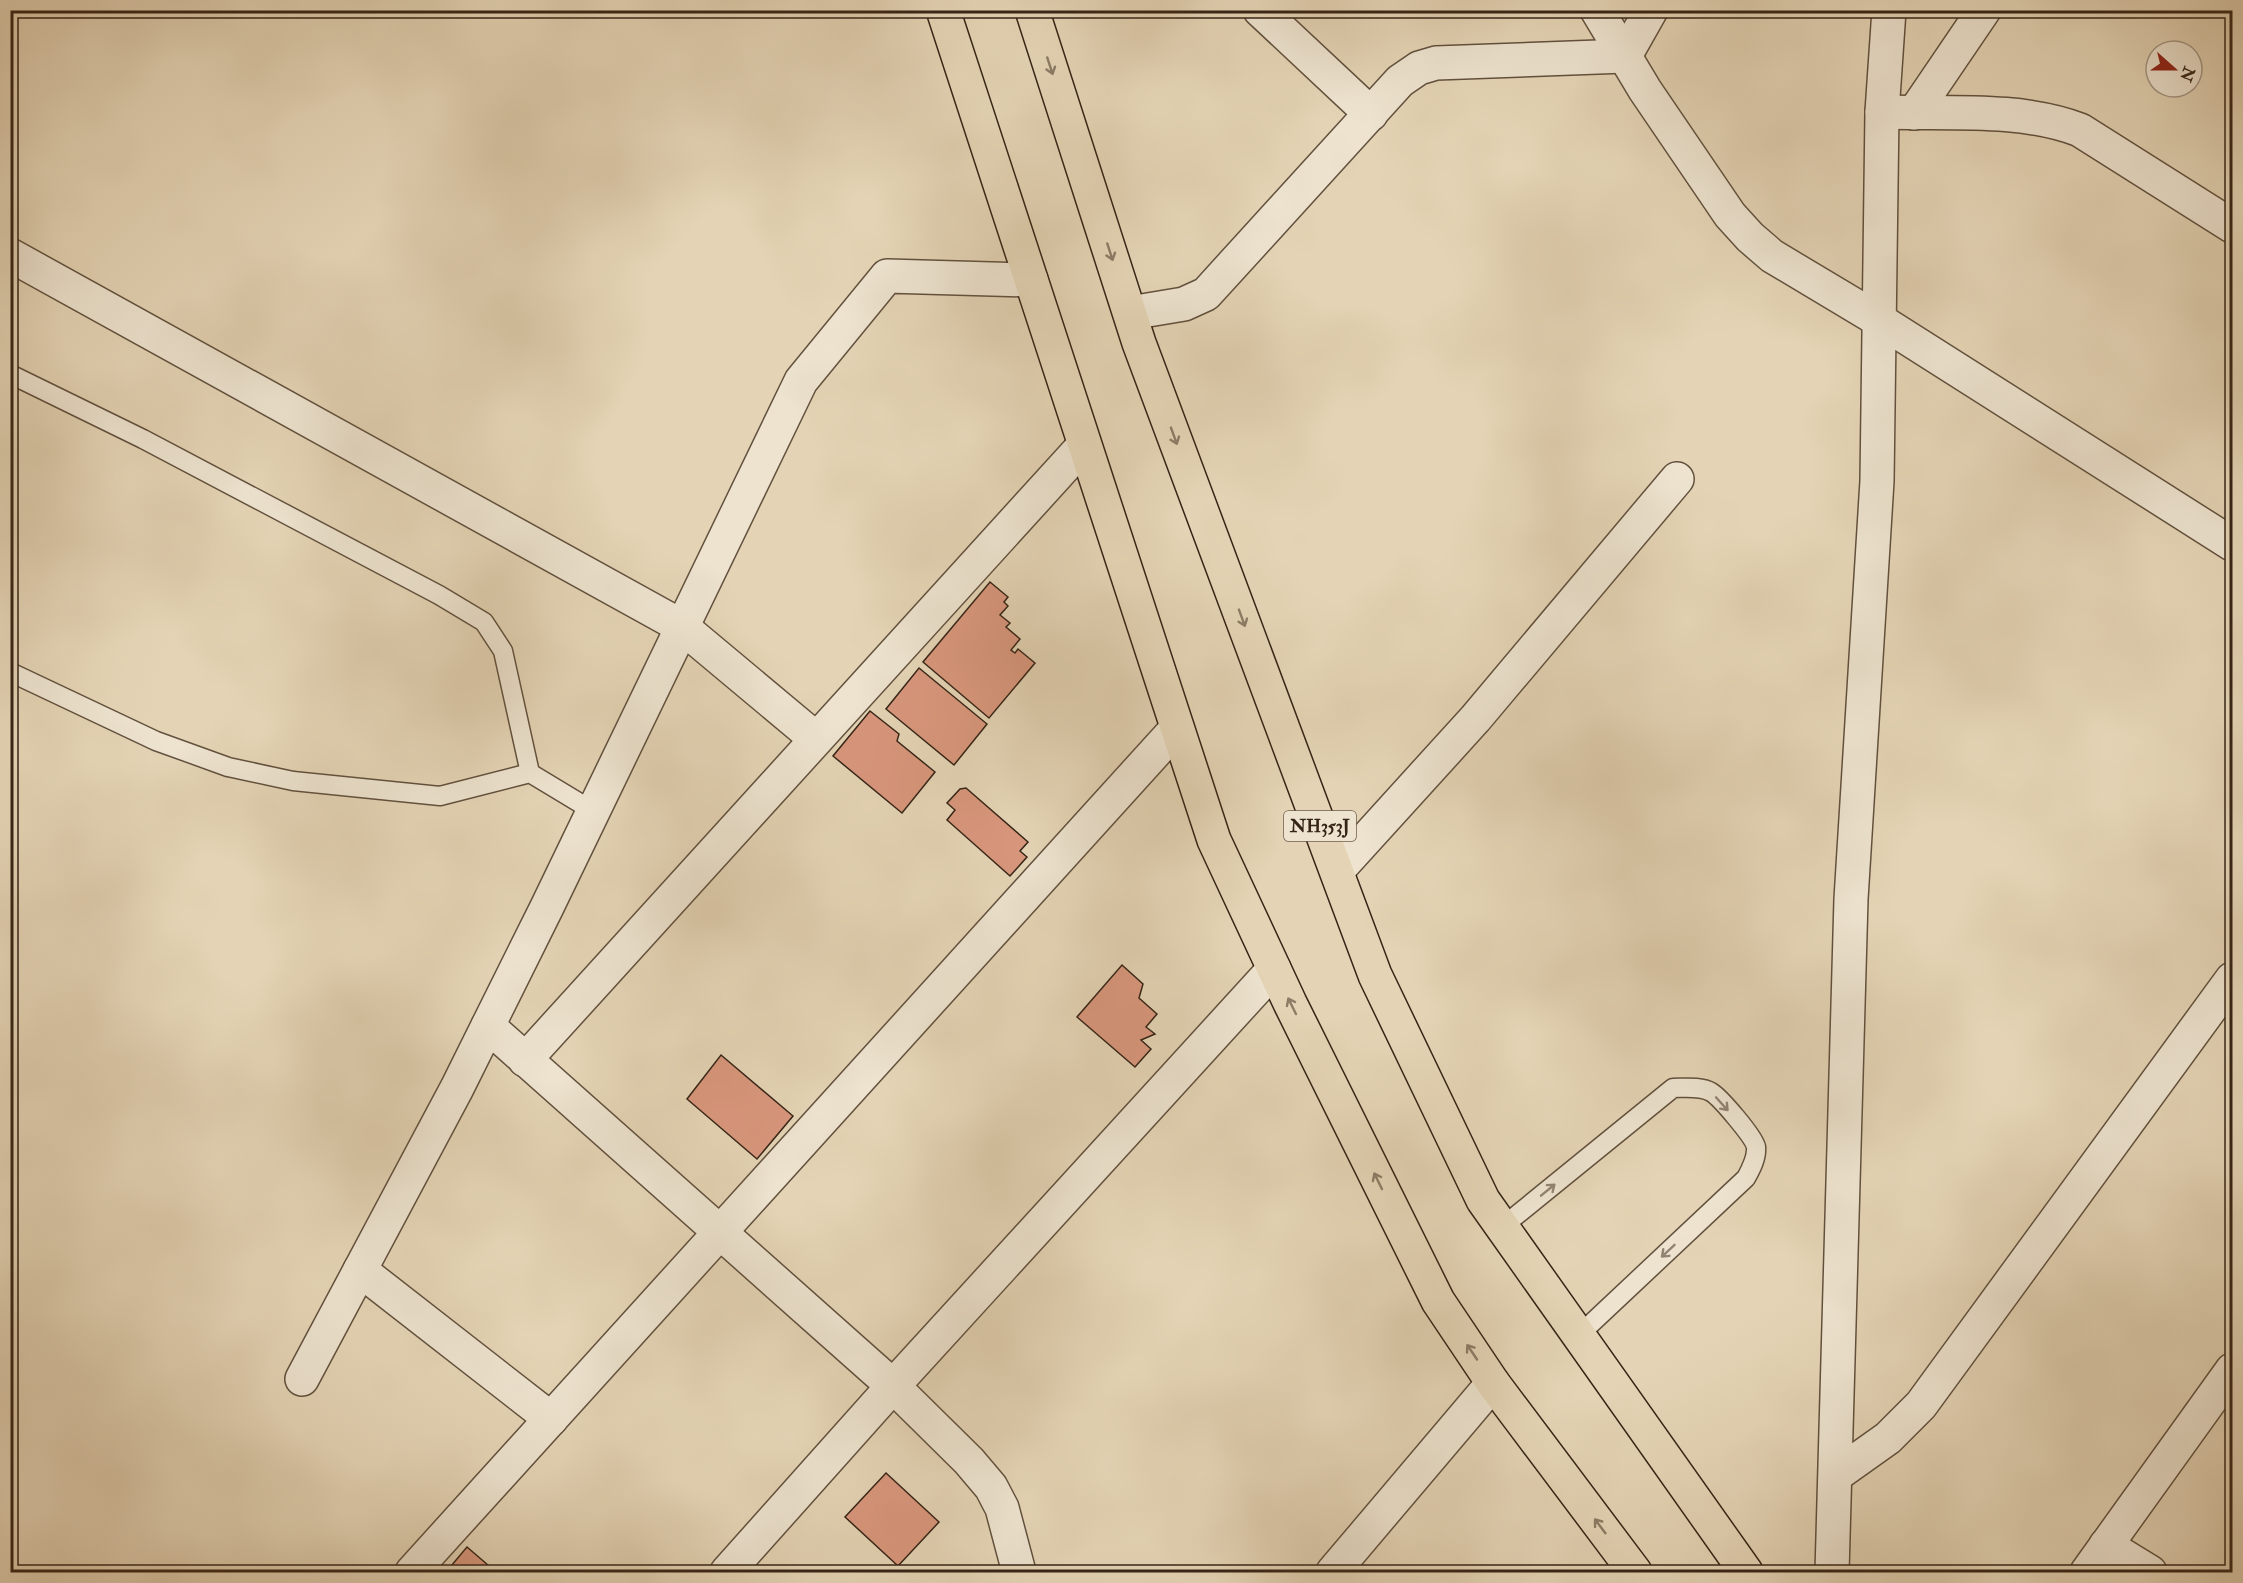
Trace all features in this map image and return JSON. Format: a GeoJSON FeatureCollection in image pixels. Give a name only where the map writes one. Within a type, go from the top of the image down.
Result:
{"type":"FeatureCollection","features":[{"type":"Feature","properties":{"kind":"highway"},"geometry":{"type":"LineString","coordinates":[[943,10],[1083,445],[1214,840],[1274,969],[1438,1301],[1493,1383],[1635,1572]]}},
{"type":"Feature","properties":{"kind":"highway","name":"NH353J"},"geometry":{"type":"LineString","coordinates":[[1032,10],[1130,313],[1375,975],[1483,1200],[1746,1572]]}},
{"type":"Feature","properties":{"kind":"street"},"geometry":{"type":"LineString","coordinates":[[1260,10],[1371,114]]}},
{"type":"Feature","properties":{"kind":"street"},"geometry":{"type":"LineString","coordinates":[[1597,10],[1624,56],[1730,215],[1772,256],[1880,320],[2232,544]]}},
{"type":"Feature","properties":{"kind":"street"},"geometry":{"type":"LineString","coordinates":[[1624,56],[1651,10]]}},
{"type":"Feature","properties":{"kind":"street"},"geometry":{"type":"LineString","coordinates":[[1832,1572],[1851,899],[1877,481],[1882,112],[1889,10]]}},
{"type":"Feature","properties":{"kind":"street"},"geometry":{"type":"LineString","coordinates":[[1914,113],[1984,10]]}},
{"type":"Feature","properties":{"kind":"street"},"geometry":{"type":"LineString","coordinates":[[1130,313],[1184,304],[1206,294],[1400,81],[1419,68],[1436,63],[1624,56]]}},
{"type":"Feature","properties":{"kind":"street"},"geometry":{"type":"LineString","coordinates":[[1882,112],[2029,117],[2057,121],[2080,130],[2232,226]]}},
{"type":"Feature","properties":{"kind":"street"},"geometry":{"type":"LineString","coordinates":[[10,255],[681,626],[815,738]]}},
{"type":"Feature","properties":{"kind":"street"},"geometry":{"type":"LineString","coordinates":[[302,1379],[488,1026],[801,381],[887,276],[1030,280]]}},
{"type":"Feature","properties":{"kind":"street"},"geometry":{"type":"LineString","coordinates":[[525,1060],[1083,445]]}},
{"type":"Feature","properties":{"kind":"street"},"geometry":{"type":"LineString","coordinates":[[1337,872],[1475,719],[1677,479]]}},
{"type":"Feature","properties":{"kind":"street"},"geometry":{"type":"LineString","coordinates":[[412,1572],[1177,728]]}},
{"type":"Feature","properties":{"kind":"street"},"geometry":{"type":"LineString","coordinates":[[727,1572],[893,1386],[1274,969]]}},
{"type":"Feature","properties":{"kind":"street"},"geometry":{"type":"LineString","coordinates":[[1836,1475],[1888,1438],[1921,1405],[2232,979]]}},
{"type":"Feature","properties":{"kind":"street"},"geometry":{"type":"LineString","coordinates":[[488,1026],[893,1386],[969,1461],[992,1487],[1002,1508],[1019,1572]]}},
{"type":"Feature","properties":{"kind":"street"},"geometry":{"type":"LineString","coordinates":[[360,1270],[551,1419]]}},
{"type":"Feature","properties":{"kind":"street"},"geometry":{"type":"LineString","coordinates":[[2087,1572],[2229,1380]]}},
{"type":"Feature","properties":{"kind":"street"},"geometry":{"type":"LineString","coordinates":[[1333,1572],[1493,1383]]}},
{"type":"Feature","properties":{"kind":"street"},"geometry":{"type":"LineString","coordinates":[[2106,1545],[2150,1572]]}},
{"type":"Feature","properties":{"kind":"lane"},"geometry":{"type":"LineString","coordinates":[[10,374],[153,445],[438,595],[484,622],[503,651],[530,773]]}},
{"type":"Feature","properties":{"kind":"lane"},"geometry":{"type":"LineString","coordinates":[[10,672],[156,741],[228,767],[292,781],[440,796],[530,773],[593,811]]}},
{"type":"Feature","properties":{"kind":"lane"},"geometry":{"type":"LineString","coordinates":[[1502,1227],[1673,1088],[1690,1087],[1710,1092],[1752,1137],[1756,1148],[1754,1162],[1746,1178],[1579,1335]]}},
{"type":"Feature","properties":{"kind":"building"},"geometry":{"type":"Polygon","coordinates":[[[990,582],[1008,597],[1004,602],[1008,606],[1000,615],[1010,623],[1006,627],[1020,639],[1011,650],[1015,653],[1018,649],[1035,663],[989,718],[923,662],[990,582]]]}},
{"type":"Feature","properties":{"kind":"building"},"geometry":{"type":"Polygon","coordinates":[[[919,668],[987,724],[954,765],[886,709],[919,668]]]}},
{"type":"Feature","properties":{"kind":"building"},"geometry":{"type":"Polygon","coordinates":[[[870,711],[899,734],[897,741],[935,772],[902,813],[833,756],[870,711]]]}},
{"type":"Feature","properties":{"kind":"building"},"geometry":{"type":"Polygon","coordinates":[[[966,788],[1028,842],[1020,851],[1027,857],[1010,876],[947,820],[955,810],[947,803],[960,789],[966,788]]]}},
{"type":"Feature","properties":{"kind":"building"},"geometry":{"type":"Polygon","coordinates":[[[1122,965],[1143,984],[1139,998],[1157,1014],[1146,1027],[1155,1034],[1141,1040],[1151,1049],[1135,1067],[1077,1017],[1122,965]]]}},
{"type":"Feature","properties":{"kind":"building"},"geometry":{"type":"Polygon","coordinates":[[[721,1055],[793,1116],[757,1159],[687,1099],[721,1055]]]}},
{"type":"Feature","properties":{"kind":"building"},"geometry":{"type":"Polygon","coordinates":[[[886,1473],[939,1522],[898,1566],[845,1517],[886,1473]]]}},
{"type":"Feature","properties":{"kind":"building"},"geometry":{"type":"Polygon","coordinates":[[[467,1547],[496,1572],[446,1572],[467,1547]]]}}]}
